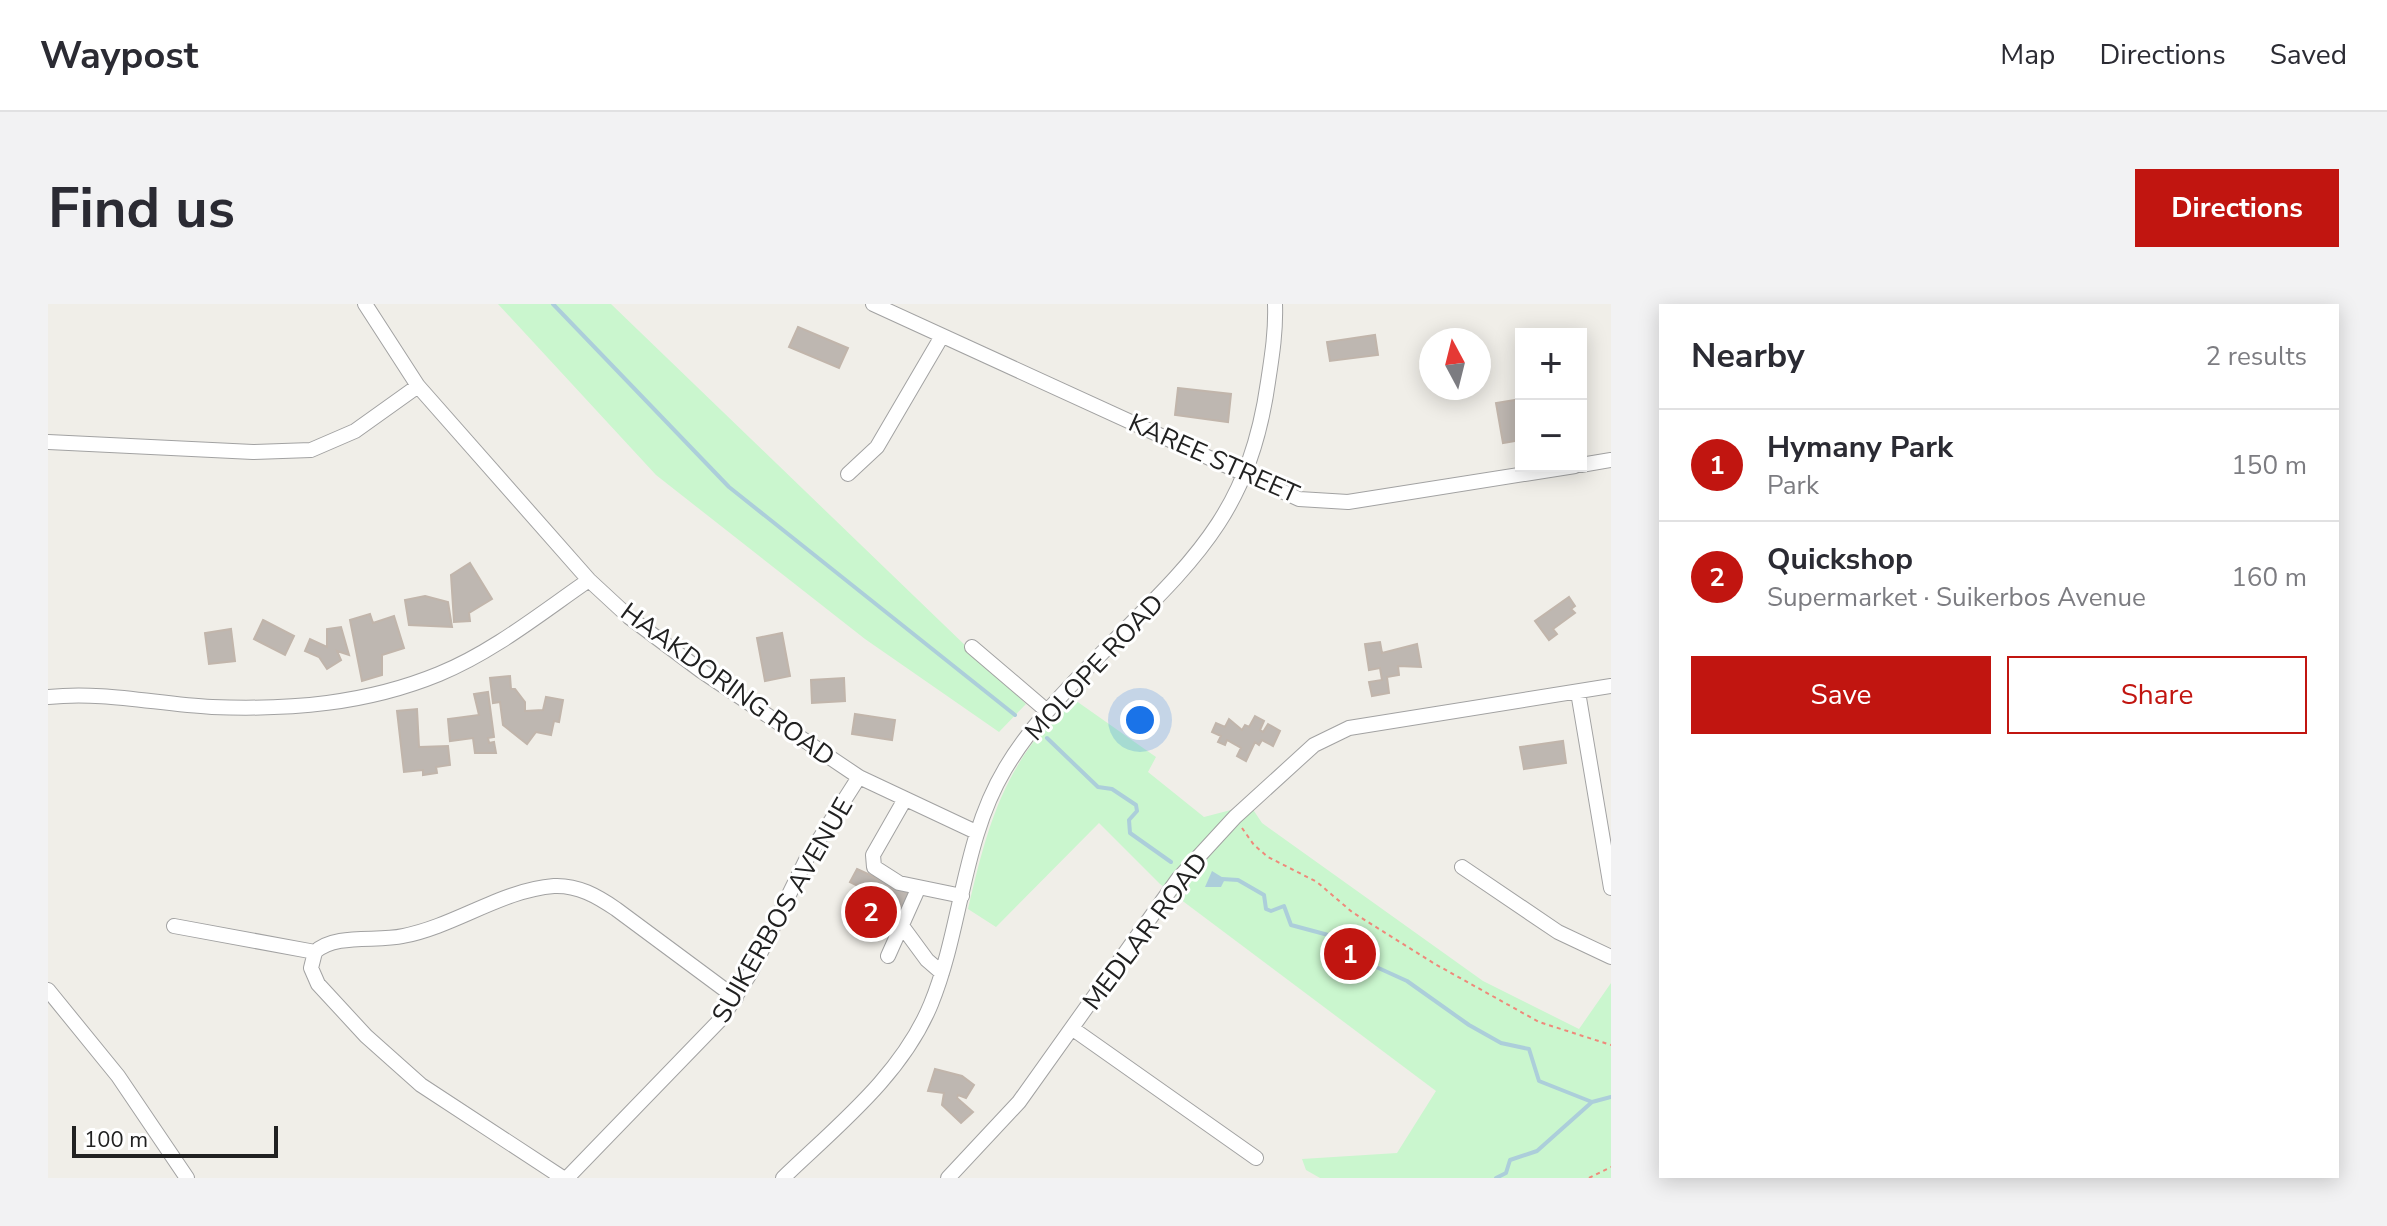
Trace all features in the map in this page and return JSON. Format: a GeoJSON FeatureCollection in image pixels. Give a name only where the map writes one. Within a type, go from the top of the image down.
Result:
{"type":"FeatureCollection","features":[{"type":"Feature","properties":{"kind":"street","name":"HAAKDORING ROAD"},"geometry":{"type":"LineString","coordinates":[[365,304],[418,386],[589,580],[662,643],[859,777],[976,832]]}},
{"type":"Feature","properties":{"kind":"street","name":"KAREE STREET"},"geometry":{"type":"LineString","coordinates":[[873,304],[1299,499],[1331,503],[1538,472]]}},
{"type":"Feature","properties":{"kind":"street","name":"MOLOPE ROAD"},"geometry":{"type":"LineString","coordinates":[[783,1178],[894,1067],[919,1028],[942,973],[976,832],[1006,766],[1047,711],[1195,556],[1228,512],[1248,474],[1262,425],[1276,329],[1275,304]]}},
{"type":"Feature","properties":{"kind":"street"},"geometry":{"type":"LineString","coordinates":[[848,474],[877,447],[942,336]]}},
{"type":"Feature","properties":{"kind":"street"},"geometry":{"type":"LineString","coordinates":[[48,442],[253,452],[311,450],[355,431],[418,386]]}},
{"type":"Feature","properties":{"kind":"street","name":"KAREE STREET"},"geometry":{"type":"LineString","coordinates":[[1587,464],[1611,460]]}},
{"type":"Feature","properties":{"kind":"street"},"geometry":{"type":"LineString","coordinates":[[48,697],[102,695],[208,707],[271,708],[348,701],[441,674],[507,637],[589,580]]}},
{"type":"Feature","properties":{"kind":"street"},"geometry":{"type":"LineString","coordinates":[[972,647],[1047,711]]}},
{"type":"Feature","properties":{"kind":"street","name":"MEDLAR ROAD"},"geometry":{"type":"LineString","coordinates":[[948,1178],[1003,1123],[1073,1029],[1165,895],[1235,817],[1314,745],[1335,732],[1611,686]]}},
{"type":"Feature","properties":{"kind":"street"},"geometry":{"type":"LineString","coordinates":[[1578,692],[1611,888]]}},
{"type":"Feature","properties":{"kind":"street","name":"SUIKERBOS AVENUE"},"geometry":{"type":"LineString","coordinates":[[565,1178],[705,1039],[736,998],[806,860],[859,777]]}},
{"type":"Feature","properties":{"kind":"street"},"geometry":{"type":"LineString","coordinates":[[905,799],[872,860],[878,872],[918,889],[962,896]]}},
{"type":"Feature","properties":{"kind":"street"},"geometry":{"type":"LineString","coordinates":[[1462,867],[1558,932],[1611,957]]}},
{"type":"Feature","properties":{"kind":"street"},"geometry":{"type":"LineString","coordinates":[[174,926],[315,952],[331,943],[420,932],[519,895],[568,886],[607,903],[736,998]]}},
{"type":"Feature","properties":{"kind":"street"},"geometry":{"type":"LineString","coordinates":[[888,956],[918,889]]}},
{"type":"Feature","properties":{"kind":"street"},"geometry":{"type":"LineString","coordinates":[[902,926],[927,960],[942,973]]}},
{"type":"Feature","properties":{"kind":"street"},"geometry":{"type":"LineString","coordinates":[[315,952],[311,968],[318,984],[401,1068],[565,1178]]}},
{"type":"Feature","properties":{"kind":"street"},"geometry":{"type":"LineString","coordinates":[[48,990],[118,1076],[187,1178]]}},
{"type":"Feature","properties":{"kind":"street"},"geometry":{"type":"LineString","coordinates":[[1073,1029],[1256,1158]]}},
{"type":"Feature","properties":{"kind":"path"},"geometry":{"type":"LineString","coordinates":[[1235,817],[1254,845],[1268,857],[1317,882],[1352,912],[1435,964],[1539,1022],[1611,1045]]}},
{"type":"Feature","properties":{"kind":"path"},"geometry":{"type":"LineString","coordinates":[[1589,1178],[1611,1167]]}},
{"type":"Feature","properties":{"kind":"green space"},"geometry":{"type":"Polygon","coordinates":[[[498,304],[611,304],[1026,704],[999,732],[865,639],[656,475],[498,304]]]}},
{"type":"Feature","properties":{"kind":"green space"},"geometry":{"type":"Polygon","coordinates":[[[1072,698],[1156,757],[1148,772],[1204,817],[1250,805],[1262,823],[1483,981],[1579,1029],[1611,983],[1611,1178],[1320,1178],[1306,1170],[1302,1159],[1397,1153],[1436,1091],[1160,884],[1099,823],[996,927],[968,909],[992,820],[1002,795],[1030,747],[1072,698]]]}},
{"type":"Feature","properties":{"kind":"water"},"geometry":{"type":"Polygon","coordinates":[[[1212,871],[1225,879],[1221,887],[1205,887],[1212,871]]]}},
{"type":"Feature","properties":{"kind":"building"},"geometry":{"type":"Polygon","coordinates":[[[798,327],[848,348],[839,368],[789,347],[798,327]]]}},
{"type":"Feature","properties":{"kind":"building"},"geometry":{"type":"Polygon","coordinates":[[[1375,335],[1378,355],[1330,361],[1327,342],[1375,335]]]}},
{"type":"Feature","properties":{"kind":"building"},"geometry":{"type":"Polygon","coordinates":[[[1178,388],[1231,394],[1228,422],[1175,415],[1178,388]]]}},
{"type":"Feature","properties":{"kind":"building"},"geometry":{"type":"Polygon","coordinates":[[[1515,400],[1515,441],[1503,443],[1496,403],[1515,400]]]}},
{"type":"Feature","properties":{"kind":"building"},"geometry":{"type":"Polygon","coordinates":[[[470,563],[492,599],[469,613],[470,621],[454,622],[451,575],[470,563]]]}},
{"type":"Feature","properties":{"kind":"building"},"geometry":{"type":"Polygon","coordinates":[[[425,596],[448,602],[452,627],[409,625],[405,600],[425,596]]]}},
{"type":"Feature","properties":{"kind":"building"},"geometry":{"type":"Polygon","coordinates":[[[1569,597],[1575,606],[1571,609],[1575,613],[1553,629],[1557,634],[1549,640],[1535,621],[1569,597]]]}},
{"type":"Feature","properties":{"kind":"building"},"geometry":{"type":"Polygon","coordinates":[[[370,614],[373,623],[394,616],[404,648],[382,655],[382,675],[362,681],[350,620],[370,614]]]}},
{"type":"Feature","properties":{"kind":"building"},"geometry":{"type":"Polygon","coordinates":[[[263,620],[294,636],[285,655],[254,639],[263,620]]]}},
{"type":"Feature","properties":{"kind":"building"},"geometry":{"type":"Polygon","coordinates":[[[341,627],[349,655],[337,651],[341,660],[327,669],[319,657],[305,651],[310,639],[327,647],[327,629],[341,627]]]}},
{"type":"Feature","properties":{"kind":"building"},"geometry":{"type":"Polygon","coordinates":[[[231,629],[235,661],[209,664],[205,633],[231,629]]]}},
{"type":"Feature","properties":{"kind":"building"},"geometry":{"type":"Polygon","coordinates":[[[782,633],[790,676],[765,681],[757,638],[782,633]]]}},
{"type":"Feature","properties":{"kind":"building"},"geometry":{"type":"Polygon","coordinates":[[[1380,642],[1382,653],[1417,644],[1421,667],[1398,666],[1399,675],[1387,677],[1389,693],[1372,696],[1369,682],[1382,680],[1380,668],[1369,670],[1365,644],[1380,642]]]}},
{"type":"Feature","properties":{"kind":"building"},"geometry":{"type":"Polygon","coordinates":[[[510,676],[511,689],[515,689],[525,702],[525,711],[543,710],[546,697],[563,700],[559,722],[554,721],[551,735],[536,732],[527,744],[503,725],[500,702],[493,703],[490,678],[510,676]]]}},
{"type":"Feature","properties":{"kind":"building"},"geometry":{"type":"Polygon","coordinates":[[[844,678],[845,701],[812,703],[811,680],[844,678]]]}},
{"type":"Feature","properties":{"kind":"building"},"geometry":{"type":"Polygon","coordinates":[[[488,692],[494,737],[488,738],[489,743],[494,742],[496,753],[475,753],[473,738],[450,741],[448,719],[479,715],[474,694],[488,692]]]}},
{"type":"Feature","properties":{"kind":"building"},"geometry":{"type":"Polygon","coordinates":[[[417,709],[419,747],[448,746],[450,765],[436,767],[437,773],[423,775],[423,770],[404,772],[397,711],[417,709]]]}},
{"type":"Feature","properties":{"kind":"building"},"geometry":{"type":"Polygon","coordinates":[[[855,714],[895,720],[892,740],[852,734],[855,714]]]}},
{"type":"Feature","properties":{"kind":"building"},"geometry":{"type":"Polygon","coordinates":[[[1255,716],[1264,721],[1260,730],[1263,732],[1268,724],[1280,731],[1273,746],[1262,740],[1259,745],[1255,742],[1246,761],[1237,756],[1241,748],[1227,740],[1225,745],[1218,742],[1221,736],[1212,732],[1216,723],[1225,727],[1229,719],[1242,730],[1245,725],[1249,727],[1255,716]]]}},
{"type":"Feature","properties":{"kind":"building"},"geometry":{"type":"Polygon","coordinates":[[[1563,741],[1566,763],[1524,769],[1520,747],[1563,741]]]}},
{"type":"Feature","properties":{"kind":"building"},"geometry":{"type":"Polygon","coordinates":[[[857,869],[914,895],[907,909],[889,901],[883,913],[862,903],[868,891],[850,882],[857,869]]]}},
{"type":"Feature","properties":{"kind":"building"},"geometry":{"type":"Polygon","coordinates":[[[935,1069],[962,1076],[974,1085],[966,1098],[958,1095],[957,1098],[973,1112],[961,1123],[942,1105],[944,1093],[928,1091],[935,1069]]]}},
{"type":"Feature","properties":{"kind":"waterway"},"geometry":{"type":"LineString","coordinates":[[553,304],[729,487],[1015,715]]}},
{"type":"Feature","properties":{"kind":"waterway"},"geometry":{"type":"LineString","coordinates":[[1047,738],[1098,787],[1112,789],[1136,805],[1137,811],[1129,820],[1130,833],[1171,862]]}},
{"type":"Feature","properties":{"kind":"waterway"},"geometry":{"type":"LineString","coordinates":[[1222,879],[1238,880],[1264,895],[1266,909],[1271,911],[1284,906],[1291,925],[1332,936],[1341,951],[1407,981],[1469,1025],[1501,1043],[1529,1049],[1539,1081],[1592,1102]]}},
{"type":"Feature","properties":{"kind":"waterway"},"geometry":{"type":"LineString","coordinates":[[1496,1178],[1506,1173],[1510,1160],[1537,1151],[1592,1102],[1611,1097]]}},
{"type":"Feature","properties":{"kind":"place","name":"Quickshop"},"geometry":{"type":"Point","coordinates":[871,912]}},
{"type":"Feature","properties":{"kind":"place","name":"Hymany Park"},"geometry":{"type":"Point","coordinates":[1350,954]}}]}
